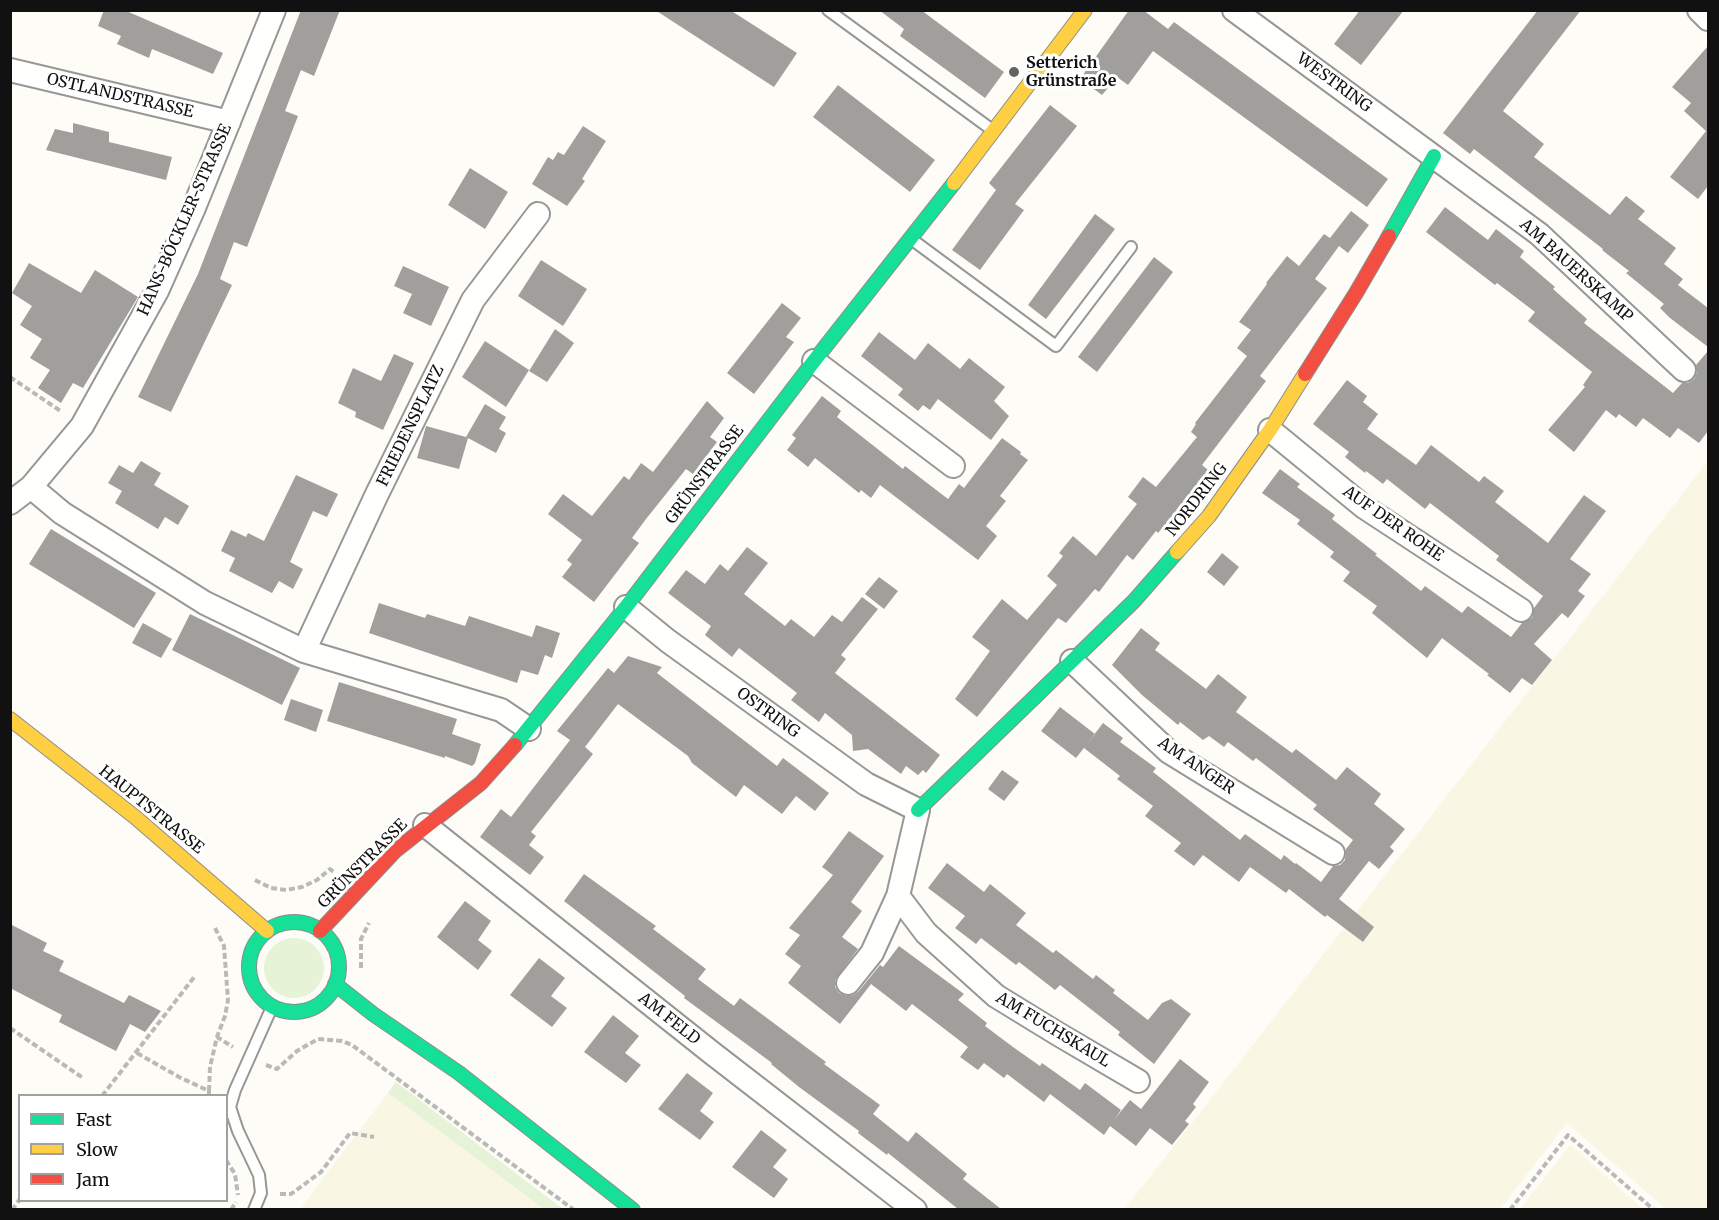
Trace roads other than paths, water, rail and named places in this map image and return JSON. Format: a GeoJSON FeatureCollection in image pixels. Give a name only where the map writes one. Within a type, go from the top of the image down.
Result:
{"type":"FeatureCollection","features":[{"type":"Feature","properties":{"kind":"street","name":"HANS-BÖCKLER-STRASSE"},"geometry":{"type":"LineString","coordinates":[[10,503],[31,487],[82,426],[157,291],[193,210],[274,10]]}},
{"type":"Feature","properties":{"kind":"street","name":"GRÜNSTRASSE"},"geometry":{"type":"LineString","coordinates":[[320,931],[395,851],[481,783],[529,729],[626,607],[813,361],[912,239],[1085,10]]}},
{"type":"Feature","properties":{"kind":"street","name":"WESTRING"},"geometry":{"type":"LineString","coordinates":[[1234,10],[1434,156]]}},
{"type":"Feature","properties":{"kind":"street"},"geometry":{"type":"LineString","coordinates":[[1699,10],[1708,19]]}},
{"type":"Feature","properties":{"kind":"street","name":"OSTLANDSTRASSE"},"geometry":{"type":"LineString","coordinates":[[10,70],[229,122]]}},
{"type":"Feature","properties":{"kind":"street","name":"AM BAUERSKAMP"},"geometry":{"type":"LineString","coordinates":[[1434,156],[1539,234],[1684,370]]}},
{"type":"Feature","properties":{"kind":"street","name":"NORDRING"},"geometry":{"type":"LineString","coordinates":[[918,810],[1134,601],[1209,516],[1270,430],[1356,293],[1434,156]]}},
{"type":"Feature","properties":{"kind":"street","name":"FRIEDENSPLATZ"},"geometry":{"type":"LineString","coordinates":[[304,651],[377,494],[473,300],[538,214]]}},
{"type":"Feature","properties":{"kind":"street"},"geometry":{"type":"LineString","coordinates":[[813,361],[953,466]]}},
{"type":"Feature","properties":{"kind":"street","name":"AUF DER ROHE"},"geometry":{"type":"LineString","coordinates":[[1270,430],[1364,507],[1521,610]]}},
{"type":"Feature","properties":{"kind":"street"},"geometry":{"type":"LineString","coordinates":[[31,487],[62,513],[205,603],[304,651],[501,710],[529,729]]}},
{"type":"Feature","properties":{"kind":"street","name":"OSTRING"},"geometry":{"type":"LineString","coordinates":[[626,607],[668,641],[866,784],[918,810]]}},
{"type":"Feature","properties":{"kind":"street","name":"AM ANGER"},"geometry":{"type":"LineString","coordinates":[[1072,661],[1168,752],[1333,853]]}},
{"type":"Feature","properties":{"kind":"street","name":"HAUPTSTRASSE"},"geometry":{"type":"LineString","coordinates":[[10,719],[135,817],[267,931]]}},
{"type":"Feature","properties":{"kind":"street"},"geometry":{"type":"LineString","coordinates":[[848,983],[872,953],[898,896],[918,810]]}},
{"type":"Feature","properties":{"kind":"street","name":"AM FELD"},"geometry":{"type":"LineString","coordinates":[[426,825],[712,1053],[915,1209]]}},
{"type":"Feature","properties":{"kind":"street","name":"AM FUCHSKAUL"},"geometry":{"type":"LineString","coordinates":[[898,896],[926,933],[996,996],[1138,1081]]}},
{"type":"Feature","properties":{"kind":"street"},"geometry":{"type":"LineString","coordinates":[[293,922],[307,924],[320,931],[335,949],[338,973],[335,984],[320,1004],[296,1012],[284,1011],[272,1007],[260,998],[252,985],[249,970],[250,956],[257,942],[267,931],[293,922]]}},
{"type":"Feature","properties":{"kind":"street"},"geometry":{"type":"LineString","coordinates":[[335,984],[373,1014],[459,1073],[633,1209]]}},
{"type":"Feature","properties":{"kind":"lane"},"geometry":{"type":"LineString","coordinates":[[828,10],[993,131]]}},
{"type":"Feature","properties":{"kind":"lane"},"geometry":{"type":"LineString","coordinates":[[912,239],[1056,346],[1131,247]]}},
{"type":"Feature","properties":{"kind":"lane"},"geometry":{"type":"LineString","coordinates":[[254,1209],[261,1193],[259,1175],[238,1131],[230,1107],[235,1090],[272,1007]]}},
{"type":"Feature","properties":{"kind":"place","name":"Setterich Grünstraße"},"geometry":{"type":"Point","coordinates":[1014,72]}}]}
